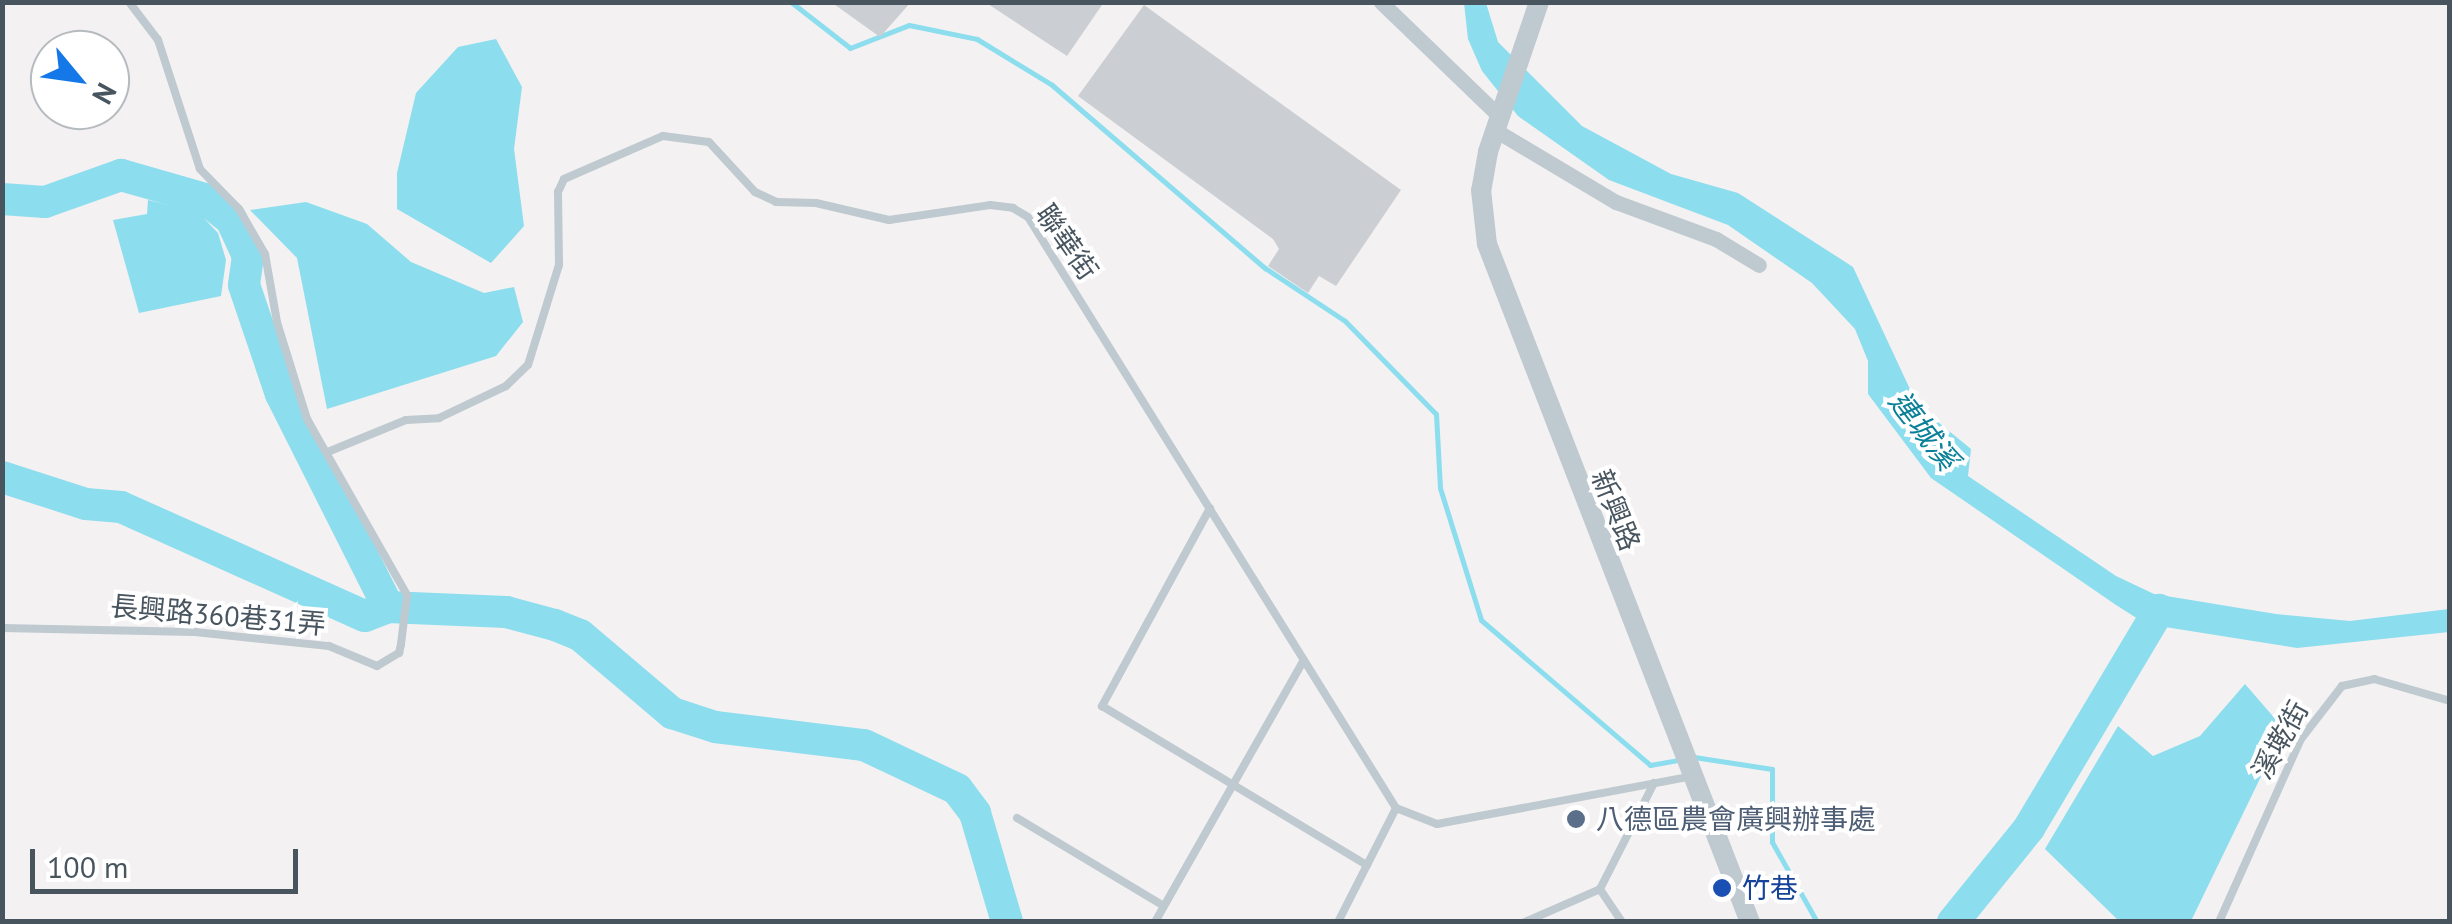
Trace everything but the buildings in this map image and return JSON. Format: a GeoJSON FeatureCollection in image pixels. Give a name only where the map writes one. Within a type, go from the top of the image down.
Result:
{"type":"FeatureCollection","features":[{"type":"Feature","properties":{"kind":"street"},"geometry":{"type":"LineString","coordinates":[[1381,2],[1499,119],[1616,202],[1716,239],[1758,264]]}},
{"type":"Feature","properties":{"kind":"street","name":"新興路"},"geometry":{"type":"LineString","coordinates":[[1538,2],[1499,119],[1481,190],[1487,244],[1584,508],[1694,772],[1750,922]]}},
{"type":"Feature","properties":{"kind":"lane"},"geometry":{"type":"LineString","coordinates":[[129,2],[164,56],[200,169],[239,209],[265,254],[298,396],[330,451]]}},
{"type":"Feature","properties":{"kind":"lane","name":"聯華街"},"geometry":{"type":"LineString","coordinates":[[330,451],[406,420],[438,418],[506,386],[528,365],[559,265],[564,179],[663,136],[682,135],[709,142],[755,192],[776,202],[816,203],[889,220],[990,205],[1028,217],[1396,808]]}},
{"type":"Feature","properties":{"kind":"lane","name":"長興路360巷31弄"},"geometry":{"type":"LineString","coordinates":[[2,628],[195,632],[329,646],[376,666],[399,653],[408,595],[330,451]]}},
{"type":"Feature","properties":{"kind":"lane"},"geometry":{"type":"LineString","coordinates":[[1210,508],[1102,706],[1367,864]]}},
{"type":"Feature","properties":{"kind":"lane"},"geometry":{"type":"LineString","coordinates":[[1155,922],[1304,660]]}},
{"type":"Feature","properties":{"kind":"lane","name":"溪墘街"},"geometry":{"type":"LineString","coordinates":[[2219,922],[2301,739],[2342,686],[2374,679],[2450,701]]}},
{"type":"Feature","properties":{"kind":"lane"},"geometry":{"type":"LineString","coordinates":[[1338,922],[1396,808],[1437,824],[1694,772]]}},
{"type":"Feature","properties":{"kind":"lane"},"geometry":{"type":"LineString","coordinates":[[1525,922],[1600,890],[1654,783]]}},
{"type":"Feature","properties":{"kind":"lane"},"geometry":{"type":"LineString","coordinates":[[1017,818],[1164,906]]}},
{"type":"Feature","properties":{"kind":"lane"},"geometry":{"type":"LineString","coordinates":[[1600,890],[1621,921]]}},
{"type":"Feature","properties":{"kind":"water","name":"連城溪"},"geometry":{"type":"Polygon","coordinates":[[[1464,3],[1486,3],[1498,42],[1582,126],[1671,174],[1738,193],[1853,267],[1909,387],[1927,413],[1971,449],[1968,476],[2116,576],[2154,594],[2276,614],[2350,621],[2449,609],[2449,632],[2297,648],[2146,624],[2116,605],[1931,478],[1868,394],[1868,361],[1855,329],[1812,283],[1728,225],[1609,180],[1518,116],[1482,71],[1468,39],[1464,3]]]}},
{"type":"Feature","properties":{"kind":"water"},"geometry":{"type":"Polygon","coordinates":[[[496,39],[522,87],[514,149],[524,226],[491,263],[397,209],[397,173],[416,93],[458,47],[496,39]]]}},
{"type":"Feature","properties":{"kind":"water"},"geometry":{"type":"Polygon","coordinates":[[[148,200],[198,212],[218,233],[226,260],[221,296],[139,313],[113,220],[147,214],[148,200]]]}},
{"type":"Feature","properties":{"kind":"water"},"geometry":{"type":"Polygon","coordinates":[[[306,202],[367,224],[411,262],[484,293],[514,287],[523,322],[496,356],[327,409],[297,258],[250,210],[306,202]]]}},
{"type":"Feature","properties":{"kind":"water"},"geometry":{"type":"Polygon","coordinates":[[[2245,684],[2284,729],[2191,921],[2119,921],[2045,849],[2118,726],[2153,756],[2200,736],[2245,684]]]}},
{"type":"Feature","properties":{"kind":"waterway"},"geometry":{"type":"LineString","coordinates":[[791,2],[850,48],[909,25],[977,39],[1052,85],[1265,268],[1345,321],[1436,414],[1440,488],[1481,620],[1650,765],[1678,760]]}},
{"type":"Feature","properties":{"kind":"waterway"},"geometry":{"type":"LineString","coordinates":[[2,199],[45,202],[121,175],[205,199],[231,219],[248,256],[244,285],[281,394],[388,607],[506,612],[555,625],[580,635],[672,713],[715,727],[864,745],[957,789],[975,813],[1007,922]]}},
{"type":"Feature","properties":{"kind":"waterway"},"geometry":{"type":"LineString","coordinates":[[2,477],[86,504],[121,507],[365,616],[388,607]]}},
{"type":"Feature","properties":{"kind":"waterway"},"geometry":{"type":"LineString","coordinates":[[1953,922],[2029,828],[2159,610]]}},
{"type":"Feature","properties":{"kind":"waterway"},"geometry":{"type":"LineString","coordinates":[[1694,757],[1772,769],[1772,842],[1817,922]]}},
{"type":"Feature","properties":{"kind":"place","name":"八德區農會廣興辦事處"},"geometry":{"type":"Point","coordinates":[1576,819]}},
{"type":"Feature","properties":{"kind":"place","name":"竹巷"},"geometry":{"type":"Point","coordinates":[1722,888]}}]}
